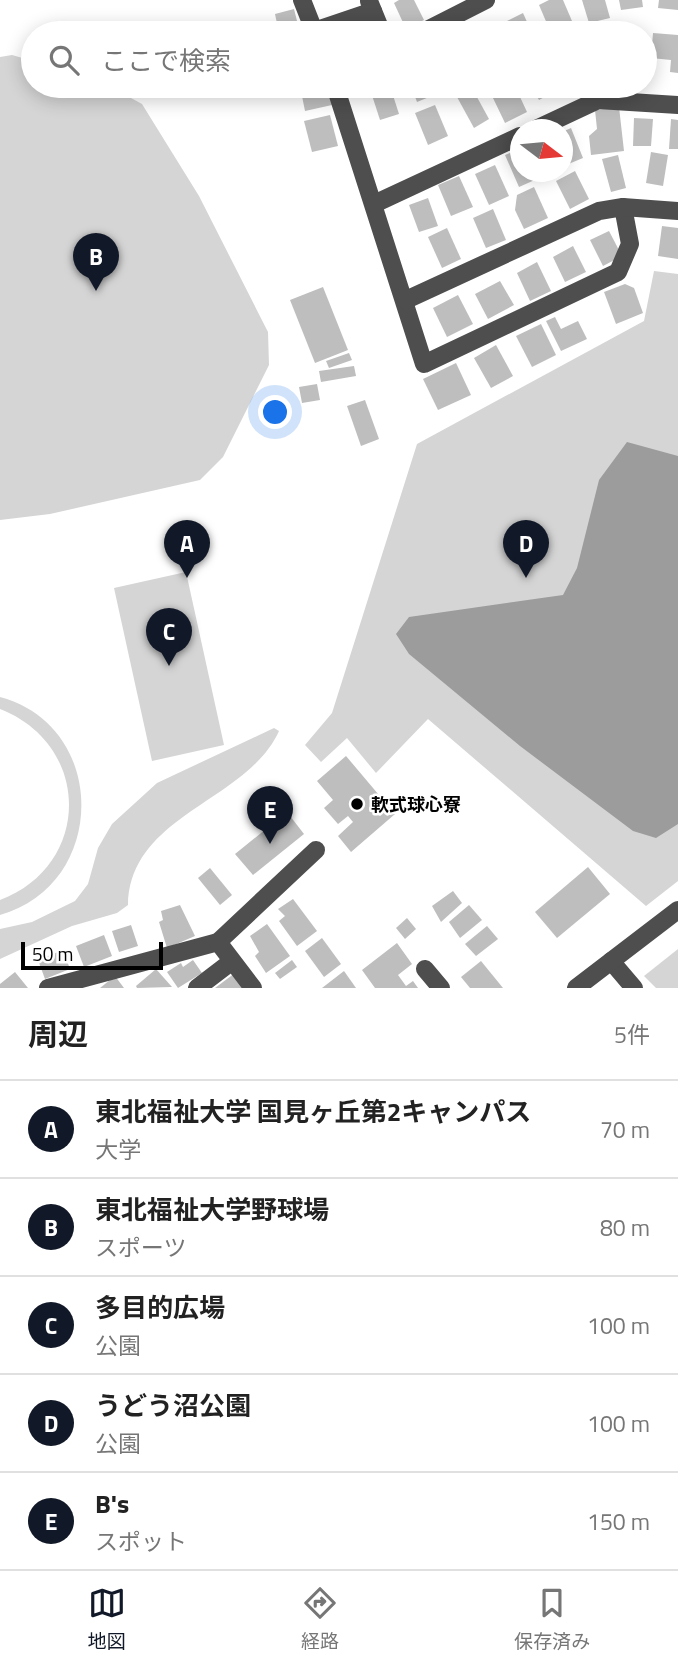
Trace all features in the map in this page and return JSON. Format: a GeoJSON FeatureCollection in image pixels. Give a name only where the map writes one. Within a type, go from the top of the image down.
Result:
{"type":"FeatureCollection","features":[{"type":"Feature","properties":{"kind":"street"},"geometry":{"type":"LineString","coordinates":[[302,0],[311,21]]}},
{"type":"Feature","properties":{"kind":"street"},"geometry":{"type":"LineString","coordinates":[[445,21],[486,0]]}},
{"type":"Feature","properties":{"kind":"street"},"geometry":{"type":"LineString","coordinates":[[338,21],[371,5]]}},
{"type":"Feature","properties":{"kind":"street"},"geometry":{"type":"LineString","coordinates":[[339,98],[406,300],[424,364],[618,272],[630,244],[623,207]]}},
{"type":"Feature","properties":{"kind":"street"},"geometry":{"type":"LineString","coordinates":[[557,119],[598,100],[678,105]]}},
{"type":"Feature","properties":{"kind":"street"},"geometry":{"type":"LineString","coordinates":[[374,204],[510,141]]}},
{"type":"Feature","properties":{"kind":"street"},"geometry":{"type":"LineString","coordinates":[[406,300],[599,211],[623,207],[678,211]]}},
{"type":"Feature","properties":{"kind":"street"},"geometry":{"type":"LineString","coordinates":[[48,988],[218,942],[316,850]]}},
{"type":"Feature","properties":{"kind":"street"},"geometry":{"type":"LineString","coordinates":[[576,988],[678,910]]}},
{"type":"Feature","properties":{"kind":"street"},"geometry":{"type":"LineString","coordinates":[[218,942],[253,988]]}},
{"type":"Feature","properties":{"kind":"street"},"geometry":{"type":"LineString","coordinates":[[611,961],[634,988]]}},
{"type":"Feature","properties":{"kind":"street"},"geometry":{"type":"LineString","coordinates":[[197,988],[231,962]]}},
{"type":"Feature","properties":{"kind":"street"},"geometry":{"type":"LineString","coordinates":[[425,969],[441,988]]}},
{"type":"Feature","properties":{"kind":"shaded area"},"geometry":{"type":"Polygon","coordinates":[[[12,55],[21,58],[21,98],[131,98],[142,104],[199,196],[268,332],[269,365],[223,457],[200,480],[50,514],[0,520],[0,57],[12,55]]]}},
{"type":"Feature","properties":{"kind":"shaded area"},"geometry":{"type":"Polygon","coordinates":[[[654,271],[678,274],[678,881],[646,906],[428,719],[376,773],[347,738],[321,762],[305,745],[332,713],[417,444],[644,321],[654,271]]]}},
{"type":"Feature","properties":{"kind":"shaded area"},"geometry":{"type":"Polygon","coordinates":[[[627,442],[678,456],[678,824],[656,838],[633,831],[520,746],[409,654],[396,634],[409,617],[563,595],[577,568],[599,480],[627,442]]]}},
{"type":"Feature","properties":{"kind":"shaded area"},"geometry":{"type":"Polygon","coordinates":[[[186,572],[224,745],[152,761],[114,588],[186,572]]]}},
{"type":"Feature","properties":{"kind":"shaded area"},"geometry":{"type":"Polygon","coordinates":[[[0,697],[36,713],[61,739],[76,771],[81,806],[76,840],[61,872],[35,898],[0,915],[0,900],[30,883],[52,860],[65,834],[69,805],[65,776],[52,749],[30,726],[0,709],[0,697]]]}},
{"type":"Feature","properties":{"kind":"shaded area"},"geometry":{"type":"Polygon","coordinates":[[[274,728],[279,731],[263,755],[242,775],[168,829],[148,849],[134,874],[128,905],[117,913],[72,926],[0,959],[0,929],[32,922],[75,901],[88,884],[98,848],[112,824],[157,783],[274,728]]]}},
{"type":"Feature","properties":{"kind":"shaded area"},"geometry":{"type":"Polygon","coordinates":[[[678,949],[678,988],[656,988],[644,976],[678,949]]]}},
{"type":"Feature","properties":{"kind":"building"},"geometry":{"type":"Polygon","coordinates":[[[399,0],[414,0],[424,20],[402,21],[394,3],[399,0]]]}},
{"type":"Feature","properties":{"kind":"building"},"geometry":{"type":"Polygon","coordinates":[[[549,0],[563,0],[572,21],[546,21],[539,5],[549,0]]]}},
{"type":"Feature","properties":{"kind":"building"},"geometry":{"type":"Polygon","coordinates":[[[582,0],[605,0],[610,18],[588,21],[582,0]]]}},
{"type":"Feature","properties":{"kind":"building"},"geometry":{"type":"Polygon","coordinates":[[[619,0],[642,0],[643,7],[621,10],[619,0]]]}},
{"type":"Feature","properties":{"kind":"building"},"geometry":{"type":"Polygon","coordinates":[[[659,0],[678,0],[678,10],[658,8],[659,0]]]}},
{"type":"Feature","properties":{"kind":"building"},"geometry":{"type":"Polygon","coordinates":[[[294,9],[297,21],[276,21],[275,14],[294,9]]]}},
{"type":"Feature","properties":{"kind":"building"},"geometry":{"type":"Polygon","coordinates":[[[523,13],[527,21],[507,21],[523,13]]]}},
{"type":"Feature","properties":{"kind":"building"},"geometry":{"type":"Polygon","coordinates":[[[657,33],[678,35],[678,73],[670,72],[671,60],[657,59],[657,33]]]}},
{"type":"Feature","properties":{"kind":"building"},"geometry":{"type":"Polygon","coordinates":[[[302,98],[330,98],[332,105],[305,111],[302,98]]]}},
{"type":"Feature","properties":{"kind":"building"},"geometry":{"type":"Polygon","coordinates":[[[373,98],[394,98],[399,114],[380,120],[373,98]]]}},
{"type":"Feature","properties":{"kind":"building"},"geometry":{"type":"Polygon","coordinates":[[[458,98],[477,98],[489,119],[474,128],[458,98]]]}},
{"type":"Feature","properties":{"kind":"building"},"geometry":{"type":"Polygon","coordinates":[[[493,98],[521,98],[527,112],[505,123],[493,98]]]}},
{"type":"Feature","properties":{"kind":"building"},"geometry":{"type":"Polygon","coordinates":[[[435,105],[448,136],[428,145],[415,113],[435,105]]]}},
{"type":"Feature","properties":{"kind":"building"},"geometry":{"type":"Polygon","coordinates":[[[619,107],[624,151],[591,155],[589,136],[597,129],[595,110],[619,107]]]}},
{"type":"Feature","properties":{"kind":"building"},"geometry":{"type":"Polygon","coordinates":[[[330,115],[338,146],[312,152],[304,121],[330,115]]]}},
{"type":"Feature","properties":{"kind":"building"},"geometry":{"type":"Polygon","coordinates":[[[634,118],[653,119],[651,146],[633,146],[634,118]]]}},
{"type":"Feature","properties":{"kind":"building"},"geometry":{"type":"Polygon","coordinates":[[[671,119],[678,120],[678,149],[669,149],[671,119]]]}},
{"type":"Feature","properties":{"kind":"building"},"geometry":{"type":"Polygon","coordinates":[[[573,133],[583,158],[573,162],[573,133]]]}},
{"type":"Feature","properties":{"kind":"building"},"geometry":{"type":"Polygon","coordinates":[[[651,152],[668,155],[663,186],[646,183],[651,152]]]}},
{"type":"Feature","properties":{"kind":"building"},"geometry":{"type":"Polygon","coordinates":[[[510,153],[510,166],[505,155],[510,153]]]}},
{"type":"Feature","properties":{"kind":"building"},"geometry":{"type":"Polygon","coordinates":[[[618,155],[626,188],[611,192],[602,159],[618,155]]]}},
{"type":"Feature","properties":{"kind":"building"},"geometry":{"type":"Polygon","coordinates":[[[495,165],[509,196],[489,205],[475,174],[495,165]]]}},
{"type":"Feature","properties":{"kind":"building"},"geometry":{"type":"Polygon","coordinates":[[[575,171],[589,199],[570,209],[556,182],[573,182],[575,171]]]}},
{"type":"Feature","properties":{"kind":"building"},"geometry":{"type":"Polygon","coordinates":[[[459,176],[473,207],[451,216],[438,185],[459,176]]]}},
{"type":"Feature","properties":{"kind":"building"},"geometry":{"type":"Polygon","coordinates":[[[517,182],[530,182],[519,187],[517,182]]]}},
{"type":"Feature","properties":{"kind":"building"},"geometry":{"type":"Polygon","coordinates":[[[534,187],[548,218],[524,229],[515,210],[517,195],[534,187]]]}},
{"type":"Feature","properties":{"kind":"building"},"geometry":{"type":"Polygon","coordinates":[[[428,198],[438,226],[419,232],[409,205],[428,198]]]}},
{"type":"Feature","properties":{"kind":"building"},"geometry":{"type":"Polygon","coordinates":[[[493,209],[506,240],[486,248],[473,218],[493,209]]]}},
{"type":"Feature","properties":{"kind":"building"},"geometry":{"type":"Polygon","coordinates":[[[662,226],[678,228],[678,259],[658,256],[662,226]]]}},
{"type":"Feature","properties":{"kind":"building"},"geometry":{"type":"Polygon","coordinates":[[[447,228],[461,259],[442,268],[428,237],[447,228]]]}},
{"type":"Feature","properties":{"kind":"building"},"geometry":{"type":"Polygon","coordinates":[[[609,231],[622,256],[603,266],[590,240],[609,231]]]}},
{"type":"Feature","properties":{"kind":"building"},"geometry":{"type":"Polygon","coordinates":[[[573,246],[586,272],[565,282],[553,257],[573,246]]]}},
{"type":"Feature","properties":{"kind":"building"},"geometry":{"type":"Polygon","coordinates":[[[537,262],[551,291],[530,301],[517,273],[537,262]]]}},
{"type":"Feature","properties":{"kind":"building"},"geometry":{"type":"Polygon","coordinates":[[[500,281],[514,305],[488,319],[475,294],[500,281]]]}},
{"type":"Feature","properties":{"kind":"building"},"geometry":{"type":"Polygon","coordinates":[[[625,284],[634,288],[643,313],[616,324],[604,292],[625,284]]]}},
{"type":"Feature","properties":{"kind":"building"},"geometry":{"type":"Polygon","coordinates":[[[323,287],[348,350],[315,363],[290,300],[323,287]]]}},
{"type":"Feature","properties":{"kind":"building"},"geometry":{"type":"Polygon","coordinates":[[[458,295],[473,324],[447,337],[433,308],[458,295]]]}},
{"type":"Feature","properties":{"kind":"building"},"geometry":{"type":"Polygon","coordinates":[[[555,317],[561,329],[578,321],[587,339],[561,351],[546,321],[555,317]]]}},
{"type":"Feature","properties":{"kind":"building"},"geometry":{"type":"Polygon","coordinates":[[[541,324],[556,355],[532,367],[516,336],[541,324]]]}},
{"type":"Feature","properties":{"kind":"building"},"geometry":{"type":"Polygon","coordinates":[[[496,345],[513,376],[491,388],[474,358],[496,345]]]}},
{"type":"Feature","properties":{"kind":"building"},"geometry":{"type":"Polygon","coordinates":[[[349,353],[352,360],[329,368],[326,361],[349,353]]]}},
{"type":"Feature","properties":{"kind":"building"},"geometry":{"type":"Polygon","coordinates":[[[456,363],[471,395],[438,410],[423,379],[456,363]]]}},
{"type":"Feature","properties":{"kind":"building"},"geometry":{"type":"Polygon","coordinates":[[[354,366],[356,376],[321,382],[319,371],[354,366]]]}},
{"type":"Feature","properties":{"kind":"building"},"geometry":{"type":"Polygon","coordinates":[[[317,384],[320,400],[302,403],[299,387],[317,384]]]}},
{"type":"Feature","properties":{"kind":"building"},"geometry":{"type":"Polygon","coordinates":[[[365,400],[379,439],[361,446],[347,406],[365,400]]]}},
{"type":"Feature","properties":{"kind":"building","name":"軟式球心寮"},"geometry":{"type":"Polygon","coordinates":[[[346,756],[395,814],[351,852],[338,836],[353,822],[348,816],[338,824],[324,808],[333,800],[317,781],[346,756]]]}},
{"type":"Feature","properties":{"kind":"building"},"geometry":{"type":"Polygon","coordinates":[[[287,812],[304,834],[253,875],[235,854],[287,812]]]}},
{"type":"Feature","properties":{"kind":"building"},"geometry":{"type":"Polygon","coordinates":[[[588,867],[610,894],[557,938],[535,912],[588,867]]]}},
{"type":"Feature","properties":{"kind":"building"},"geometry":{"type":"Polygon","coordinates":[[[210,868],[232,895],[220,905],[198,878],[210,868]]]}},
{"type":"Feature","properties":{"kind":"building"},"geometry":{"type":"Polygon","coordinates":[[[453,891],[462,903],[441,922],[432,906],[453,891]]]}},
{"type":"Feature","properties":{"kind":"building"},"geometry":{"type":"Polygon","coordinates":[[[293,899],[317,931],[297,946],[279,921],[285,916],[278,909],[293,899]]]}},
{"type":"Feature","properties":{"kind":"building"},"geometry":{"type":"Polygon","coordinates":[[[180,905],[195,936],[167,948],[159,922],[163,920],[161,911],[180,905]]]}},
{"type":"Feature","properties":{"kind":"building"},"geometry":{"type":"Polygon","coordinates":[[[469,905],[482,920],[460,938],[449,922],[469,905]]]}},
{"type":"Feature","properties":{"kind":"building"},"geometry":{"type":"Polygon","coordinates":[[[407,918],[416,929],[405,939],[396,928],[407,918]]]}},
{"type":"Feature","properties":{"kind":"building"},"geometry":{"type":"Polygon","coordinates":[[[267,924],[290,956],[266,973],[255,956],[259,952],[250,936],[267,924]]]}},
{"type":"Feature","properties":{"kind":"building"},"geometry":{"type":"Polygon","coordinates":[[[131,925],[138,946],[119,952],[112,931],[131,925]]]}},
{"type":"Feature","properties":{"kind":"building"},"geometry":{"type":"Polygon","coordinates":[[[487,926],[498,939],[476,956],[465,944],[487,926]]]}},
{"type":"Feature","properties":{"kind":"building"},"geometry":{"type":"Polygon","coordinates":[[[104,935],[112,956],[84,967],[76,946],[104,935]]]}},
{"type":"Feature","properties":{"kind":"building"},"geometry":{"type":"Polygon","coordinates":[[[322,938],[341,964],[324,977],[305,951],[322,938]]]}},
{"type":"Feature","properties":{"kind":"building"},"geometry":{"type":"Polygon","coordinates":[[[397,943],[412,964],[398,975],[406,986],[413,981],[418,988],[375,988],[362,970],[397,943]]]}},
{"type":"Feature","properties":{"kind":"building"},"geometry":{"type":"Polygon","coordinates":[[[63,950],[70,969],[45,979],[38,960],[63,950]]]}},
{"type":"Feature","properties":{"kind":"building"},"geometry":{"type":"Polygon","coordinates":[[[193,960],[202,973],[178,988],[167,972],[181,963],[183,967],[193,960]]]}},
{"type":"Feature","properties":{"kind":"building"},"geometry":{"type":"Polygon","coordinates":[[[292,960],[297,967],[280,979],[275,973],[292,960]]]}},
{"type":"Feature","properties":{"kind":"building"},"geometry":{"type":"Polygon","coordinates":[[[481,961],[503,988],[470,988],[461,977],[481,961]]]}},
{"type":"Feature","properties":{"kind":"building"},"geometry":{"type":"Polygon","coordinates":[[[156,969],[172,987],[137,988],[136,986],[156,969]]]}},
{"type":"Feature","properties":{"kind":"building"},"geometry":{"type":"Polygon","coordinates":[[[344,971],[356,988],[322,988],[344,971]]]}},
{"type":"Feature","properties":{"kind":"building"},"geometry":{"type":"Polygon","coordinates":[[[15,972],[28,988],[0,988],[0,984],[15,972]]]}},
{"type":"Feature","properties":{"kind":"building"},"geometry":{"type":"Polygon","coordinates":[[[235,973],[247,988],[215,988],[235,973]]]}},
{"type":"Feature","properties":{"kind":"building"},"geometry":{"type":"Polygon","coordinates":[[[115,976],[124,988],[100,988],[115,976]]]}},
{"type":"Feature","properties":{"kind":"place","name":"東北福祉大学野球場"},"geometry":{"type":"Point","coordinates":[96,291]}},
{"type":"Feature","properties":{"kind":"place","name":"東北福祉大学 国見ヶ丘第2キャンパス"},"geometry":{"type":"Point","coordinates":[187,578]}},
{"type":"Feature","properties":{"kind":"place","name":"うどう沼公園"},"geometry":{"type":"Point","coordinates":[526,578]}},
{"type":"Feature","properties":{"kind":"place","name":"多目的広場"},"geometry":{"type":"Point","coordinates":[169,666]}},
{"type":"Feature","properties":{"kind":"place","name":"軟式球心寮"},"geometry":{"type":"Point","coordinates":[357,804]}},
{"type":"Feature","properties":{"kind":"place","name":"B's"},"geometry":{"type":"Point","coordinates":[270,844]}}]}
